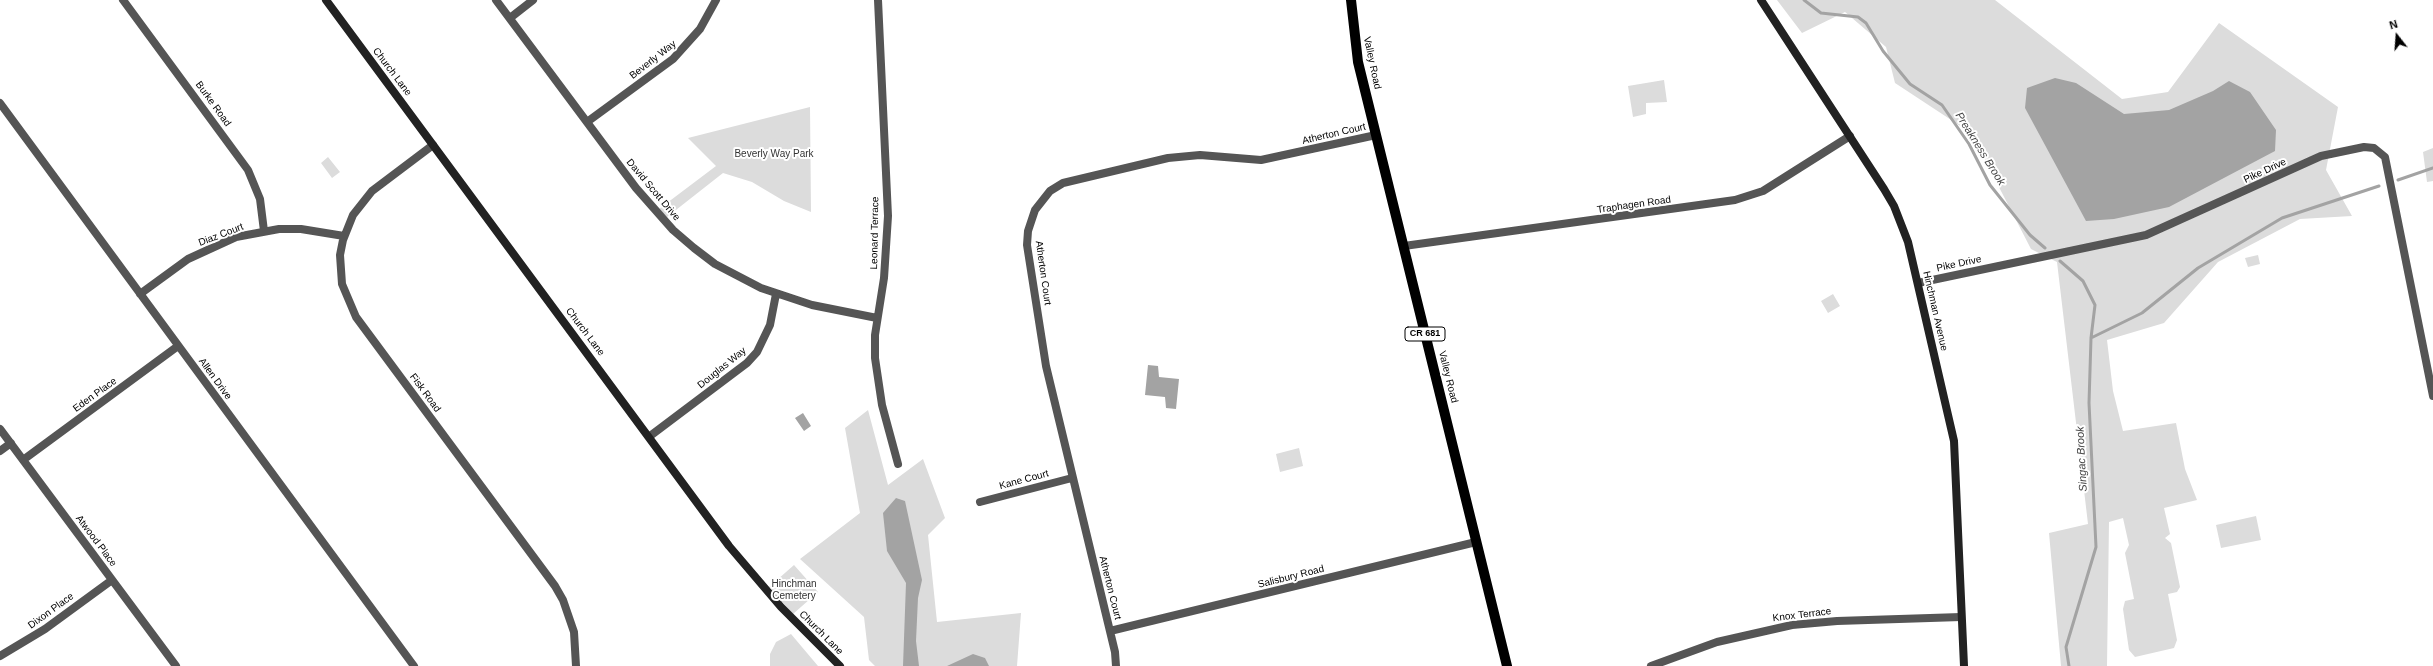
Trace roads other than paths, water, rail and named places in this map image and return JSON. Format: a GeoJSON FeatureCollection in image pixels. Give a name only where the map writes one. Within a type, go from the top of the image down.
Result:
{"type":"FeatureCollection","features":[{"type":"Feature","properties":{"kind":"main road","name":"Valley Road"},"geometry":{"type":"LineString","coordinates":[[1351,0],[1358,62],[1507,666]]}},
{"type":"Feature","properties":{"kind":"street","name":"Burke Road"},"geometry":{"type":"LineString","coordinates":[[123,0],[248,170],[260,199],[264,231]]}},
{"type":"Feature","properties":{"kind":"street","name":"Church Lane"},"geometry":{"type":"LineString","coordinates":[[326,0],[754,577],[840,666]]}},
{"type":"Feature","properties":{"kind":"street","name":"David Scott Drive"},"geometry":{"type":"LineString","coordinates":[[496,0],[636,188],[673,230],[715,264],[738,277],[776,294],[812,305],[877,318]]}},
{"type":"Feature","properties":{"kind":"street"},"geometry":{"type":"LineString","coordinates":[[510,18],[533,0]]}},
{"type":"Feature","properties":{"kind":"street","name":"Beverly Way"},"geometry":{"type":"LineString","coordinates":[[587,122],[678,54],[700,29],[716,0]]}},
{"type":"Feature","properties":{"kind":"street","name":"Leonard Terrace"},"geometry":{"type":"LineString","coordinates":[[878,0],[888,216],[885,272],[875,335],[877,381],[898,464]]}},
{"type":"Feature","properties":{"kind":"street","name":"Hinchman Avenue"},"geometry":{"type":"LineString","coordinates":[[1761,0],[1894,206],[1908,242],[1954,441],[1964,666]]}},
{"type":"Feature","properties":{"kind":"street","name":"Allen Drive"},"geometry":{"type":"LineString","coordinates":[[0,103],[414,666]]}},
{"type":"Feature","properties":{"kind":"street","name":"Atherton Court"},"geometry":{"type":"LineString","coordinates":[[1116,666],[1110,630],[1051,390],[1027,245],[1031,218],[1041,199],[1063,183],[1168,158],[1200,155],[1261,160],[1376,134]]}},
{"type":"Feature","properties":{"kind":"street","name":"Traphagen Road"},"geometry":{"type":"LineString","coordinates":[[1404,246],[1735,200],[1763,191],[1850,136]]}},
{"type":"Feature","properties":{"kind":"street","name":"Fisk Road"},"geometry":{"type":"LineString","coordinates":[[434,145],[372,191],[353,215],[344,236],[340,269],[347,299],[356,317],[555,586],[563,600],[572,627],[576,666]]}},
{"type":"Feature","properties":{"kind":"street","name":"Pike Drive"},"geometry":{"type":"LineString","coordinates":[[1918,283],[2146,235],[2321,156],[2364,147],[2374,148],[2385,157],[2433,396]]}},
{"type":"Feature","properties":{"kind":"street","name":"Diaz Court"},"geometry":{"type":"LineString","coordinates":[[140,294],[188,259],[236,237],[264,231],[302,229],[344,236]]}},
{"type":"Feature","properties":{"kind":"street","name":"Douglas Way"},"geometry":{"type":"LineString","coordinates":[[650,436],[747,363],[757,352],[770,325],[776,294]]}},
{"type":"Feature","properties":{"kind":"street","name":"Eden Place"},"geometry":{"type":"LineString","coordinates":[[23,460],[178,346]]}},
{"type":"Feature","properties":{"kind":"street","name":"Atwood Place"},"geometry":{"type":"LineString","coordinates":[[0,429],[176,666]]}},
{"type":"Feature","properties":{"kind":"street"},"geometry":{"type":"LineString","coordinates":[[0,451],[11,443]]}},
{"type":"Feature","properties":{"kind":"street","name":"Kane Court"},"geometry":{"type":"LineString","coordinates":[[980,502],[1072,478]]}},
{"type":"Feature","properties":{"kind":"street","name":"Salisbury Road"},"geometry":{"type":"LineString","coordinates":[[1110,630],[1476,542]]}},
{"type":"Feature","properties":{"kind":"street","name":"Dixon Place"},"geometry":{"type":"LineString","coordinates":[[0,656],[44,629],[112,580]]}},
{"type":"Feature","properties":{"kind":"street","name":"Knox Terrace"},"geometry":{"type":"LineString","coordinates":[[1652,666],[1716,642],[1792,625],[1837,621],[1962,617]]}},
{"type":"Feature","properties":{"kind":"waterway","name":"Preakness Brook"},"geometry":{"type":"LineString","coordinates":[[1804,0],[1821,13],[1858,17],[1866,23],[1883,51],[1910,84],[1942,105],[1969,144],[1990,185],[2030,235],[2045,248]]}},
{"type":"Feature","properties":{"kind":"waterway"},"geometry":{"type":"LineString","coordinates":[[2398,180],[2433,168]]}},
{"type":"Feature","properties":{"kind":"waterway"},"geometry":{"type":"LineString","coordinates":[[2091,338],[2142,313],[2198,268],[2282,218],[2379,186]]}},
{"type":"Feature","properties":{"kind":"waterway","name":"Singac Brook"},"geometry":{"type":"LineString","coordinates":[[2060,261],[2083,281],[2095,305],[2091,338],[2089,403],[2096,547],[2066,647],[2069,666]]}},
{"type":"Feature","properties":{"kind":"park label","name":"Beverly Way Park"},"geometry":{"type":"Point","coordinates":[774,154]}},
{"type":"Feature","properties":{"kind":"park label","name":"Hinchman Cemetery"},"geometry":{"type":"Point","coordinates":[794,590]}}]}
